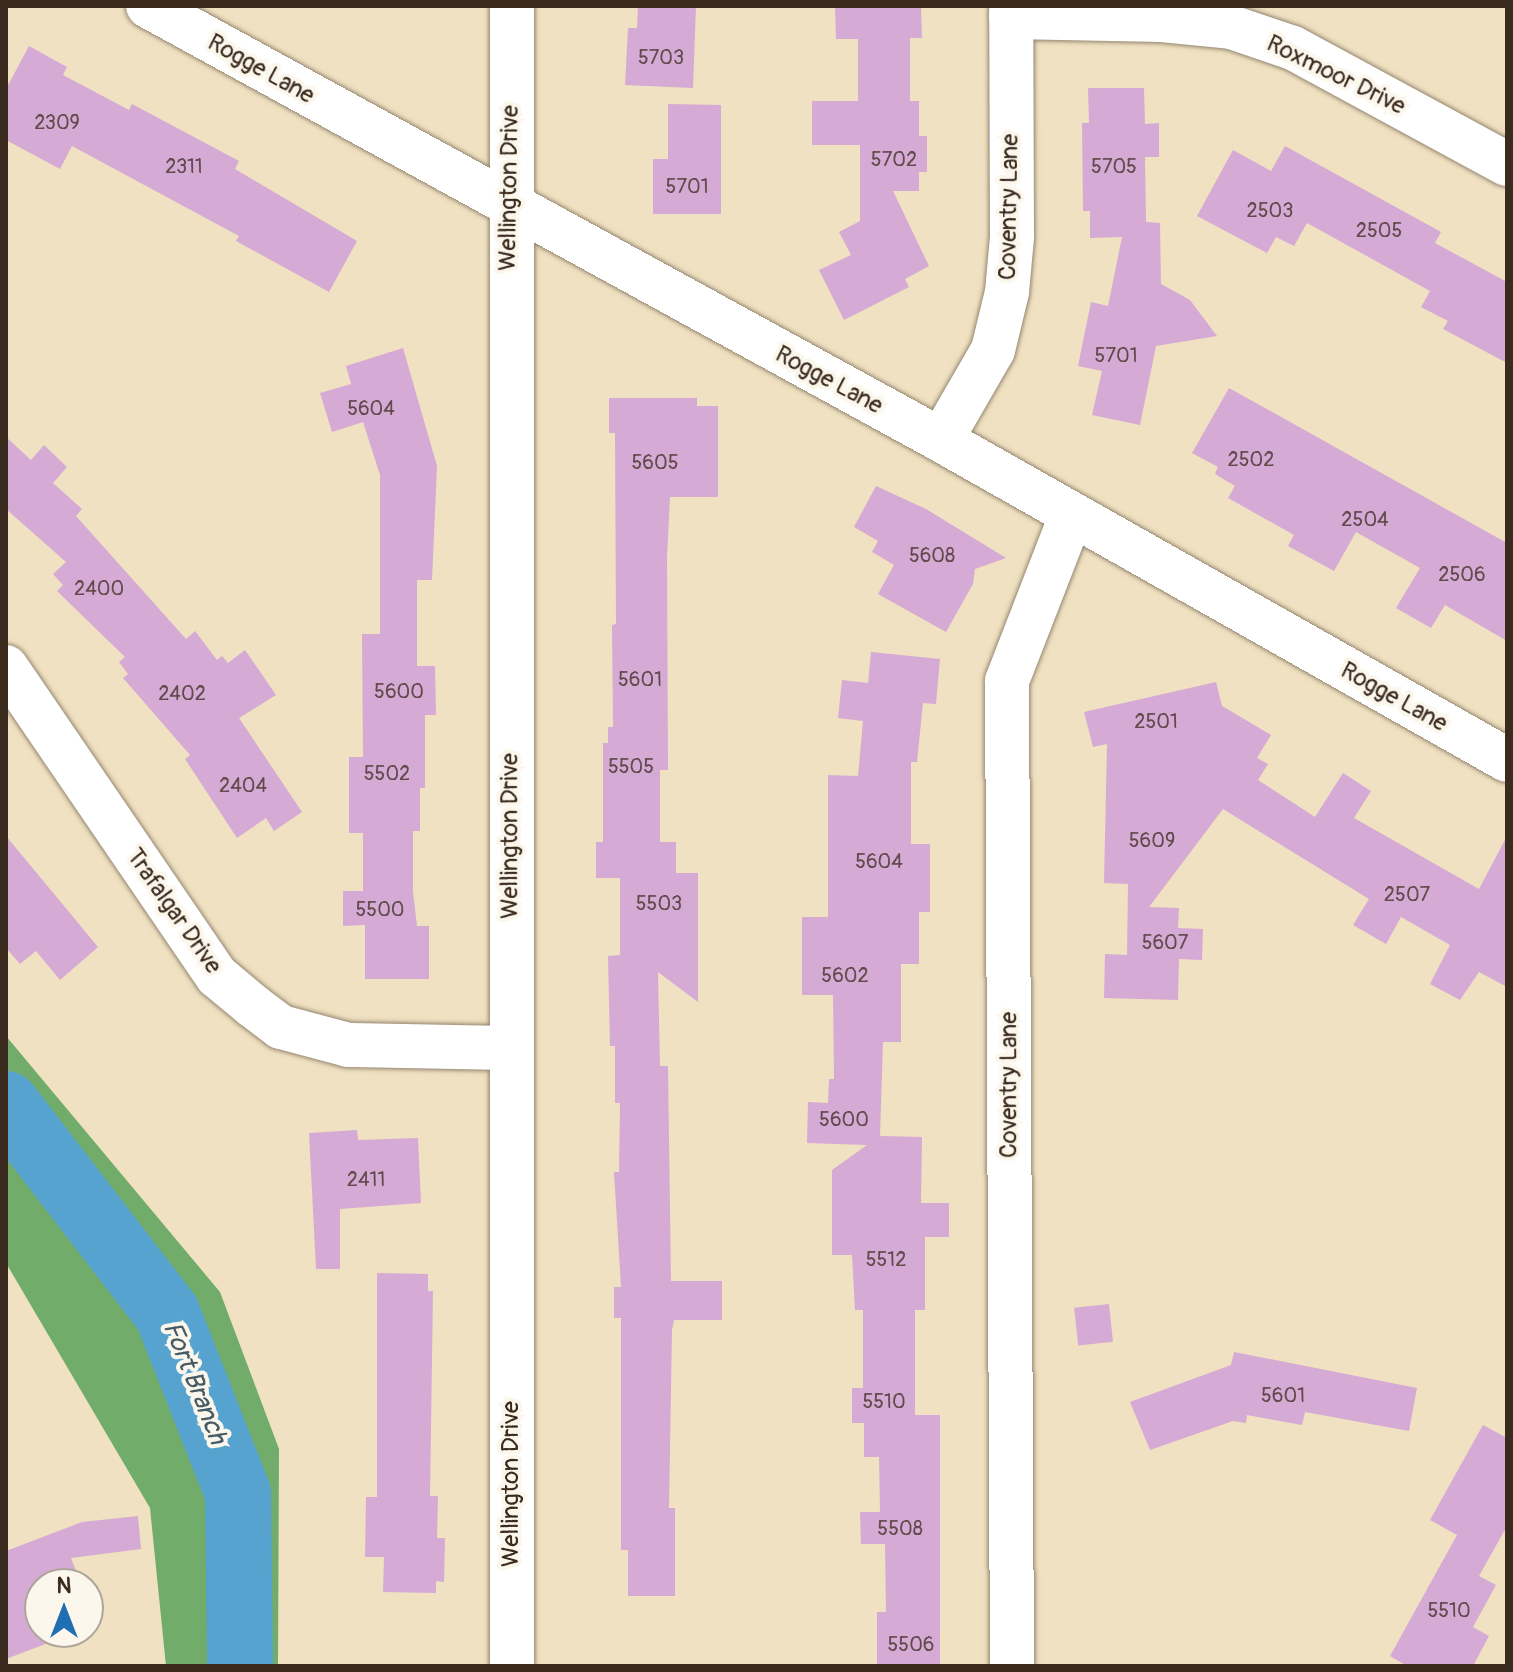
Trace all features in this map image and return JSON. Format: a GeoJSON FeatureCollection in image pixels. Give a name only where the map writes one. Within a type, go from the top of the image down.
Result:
{"type":"FeatureCollection","features":[{"type":"Feature","properties":{"kind":"street","name":"Rogge Lane"},"geometry":{"type":"LineString","coordinates":[[148,6],[508,206],[941,440],[1507,760]]}},
{"type":"Feature","properties":{"kind":"street","name":"Wellington Drive"},"geometry":{"type":"LineString","coordinates":[[512,6],[508,206],[512,1666]]}},
{"type":"Feature","properties":{"kind":"street","name":"Roxmoor Drive"},"geometry":{"type":"LineString","coordinates":[[1011,11],[1231,27],[1293,48],[1507,164]]}},
{"type":"Feature","properties":{"kind":"street","name":"Coventry Lane"},"geometry":{"type":"LineString","coordinates":[[941,440],[993,350],[1007,292],[1012,237],[1011,11]]}},
{"type":"Feature","properties":{"kind":"street","name":"Coventry Lane"},"geometry":{"type":"LineString","coordinates":[[1012,1666],[1007,681],[1071,516]]}},
{"type":"Feature","properties":{"kind":"street","name":"Trafalgar Drive"},"geometry":{"type":"LineString","coordinates":[[6,667],[217,976],[253,1006],[281,1027],[348,1045],[511,1048]]}},
{"type":"Feature","properties":{"kind":"green space"},"geometry":{"type":"Polygon","coordinates":[[[6,1036],[220,1292],[279,1449],[278,1666],[166,1666],[150,1508],[6,1263],[6,1036]]]}},
{"type":"Feature","properties":{"kind":"building"},"geometry":{"type":"Polygon","coordinates":[[[638,6],[696,6],[693,88],[625,85],[628,28],[637,28],[638,6]]]}},
{"type":"Feature","properties":{"kind":"building"},"geometry":{"type":"Polygon","coordinates":[[[835,6],[921,6],[922,38],[910,38],[910,101],[919,101],[919,136],[927,136],[927,172],[919,172],[919,191],[893,191],[929,266],[905,279],[909,287],[844,320],[819,270],[851,255],[839,232],[860,221],[860,145],[812,145],[812,101],[858,101],[858,39],[836,39],[835,6]]]}},
{"type":"Feature","properties":{"kind":"building"},"geometry":{"type":"Polygon","coordinates":[[[29,46],[67,67],[63,75],[129,110],[132,104],[239,161],[235,169],[357,241],[329,292],[236,241],[239,236],[72,146],[60,169],[6,140],[6,89],[29,46]]]}},
{"type":"Feature","properties":{"kind":"building"},"geometry":{"type":"Polygon","coordinates":[[[1088,88],[1144,88],[1145,124],[1159,123],[1159,157],[1145,157],[1146,222],[1160,223],[1161,284],[1190,300],[1217,336],[1156,346],[1140,425],[1092,415],[1102,371],[1078,366],[1091,302],[1108,306],[1122,237],[1090,238],[1090,211],[1083,211],[1082,123],[1089,123],[1088,88]]]}},
{"type":"Feature","properties":{"kind":"building"},"geometry":{"type":"Polygon","coordinates":[[[668,104],[721,105],[721,214],[653,214],[653,159],[668,159],[668,104]]]}},
{"type":"Feature","properties":{"kind":"building"},"geometry":{"type":"Polygon","coordinates":[[[1285,146],[1441,232],[1435,243],[1507,282],[1507,363],[1443,329],[1448,321],[1421,307],[1430,291],[1307,223],[1294,246],[1276,237],[1267,253],[1197,216],[1233,150],[1271,171],[1285,146]]]}},
{"type":"Feature","properties":{"kind":"building"},"geometry":{"type":"Polygon","coordinates":[[[403,348],[437,466],[432,580],[417,580],[417,666],[435,666],[436,715],[425,715],[425,788],[420,788],[420,831],[413,831],[413,892],[417,926],[429,926],[429,979],[365,979],[365,925],[343,926],[343,891],[363,891],[363,833],[349,833],[349,757],[363,757],[362,634],[380,634],[380,475],[363,422],[332,432],[320,393],[351,384],[346,366],[403,348]]]}},
{"type":"Feature","properties":{"kind":"building"},"geometry":{"type":"Polygon","coordinates":[[[1229,388],[1507,543],[1507,641],[1445,605],[1431,628],[1396,608],[1420,568],[1356,532],[1334,571],[1288,546],[1294,535],[1228,498],[1235,486],[1215,474],[1218,467],[1192,453],[1229,388]]]}},
{"type":"Feature","properties":{"kind":"building"},"geometry":{"type":"Polygon","coordinates":[[[609,398],[697,398],[697,406],[718,406],[718,497],[670,497],[667,557],[668,770],[660,770],[660,842],[676,842],[676,873],[698,873],[698,1002],[658,972],[660,1066],[668,1066],[671,1281],[722,1281],[722,1320],[674,1320],[672,1330],[669,1508],[675,1508],[675,1596],[628,1596],[628,1550],[621,1550],[621,1318],[614,1318],[614,1287],[621,1287],[614,1172],[619,1172],[620,1103],[615,1103],[615,1046],[610,1046],[608,956],[620,955],[620,878],[596,878],[596,842],[603,842],[603,743],[608,743],[608,727],[613,727],[612,625],[616,624],[615,433],[609,433],[609,398]]]}},
{"type":"Feature","properties":{"kind":"building"},"geometry":{"type":"Polygon","coordinates":[[[6,437],[31,460],[44,445],[67,467],[53,483],[82,509],[76,516],[186,639],[195,631],[217,660],[222,656],[228,663],[245,650],[276,695],[239,718],[302,812],[274,831],[266,818],[237,838],[185,759],[190,755],[123,678],[128,674],[119,662],[125,657],[57,591],[63,585],[53,574],[66,562],[6,509],[6,437]]]}},
{"type":"Feature","properties":{"kind":"building"},"geometry":{"type":"Polygon","coordinates":[[[876,486],[926,509],[1006,558],[975,569],[973,584],[946,632],[878,594],[894,565],[872,552],[878,541],[854,527],[876,486]]]}},
{"type":"Feature","properties":{"kind":"building"},"geometry":{"type":"Polygon","coordinates":[[[871,652],[940,659],[936,704],[923,703],[917,762],[911,762],[911,844],[930,844],[930,912],[919,912],[919,964],[901,964],[901,1042],[883,1042],[880,1136],[922,1137],[921,1203],[949,1203],[949,1237],[925,1237],[925,1310],[915,1310],[915,1415],[940,1415],[940,1666],[877,1666],[877,1612],[886,1612],[885,1544],[861,1544],[860,1512],[880,1512],[879,1457],[864,1457],[864,1423],[852,1423],[852,1388],[863,1388],[863,1310],[855,1310],[852,1255],[832,1255],[832,1170],[867,1145],[807,1143],[808,1102],[828,1103],[829,1079],[834,1079],[833,995],[802,995],[802,917],[828,917],[828,775],[858,776],[863,721],[838,718],[842,680],[868,683],[871,652]]]}},
{"type":"Feature","properties":{"kind":"building"},"geometry":{"type":"Polygon","coordinates":[[[1216,682],[1222,706],[1271,735],[1257,758],[1268,764],[1258,780],[1315,817],[1343,773],[1371,791],[1354,818],[1479,889],[1507,836],[1507,987],[1479,972],[1460,1000],[1430,984],[1450,945],[1401,917],[1386,944],[1353,925],[1369,899],[1223,809],[1149,907],[1179,908],[1178,928],[1203,929],[1202,960],[1179,959],[1178,1000],[1104,998],[1105,954],[1127,955],[1128,884],[1104,883],[1107,744],[1093,747],[1084,712],[1216,682]]]}},
{"type":"Feature","properties":{"kind":"building"},"geometry":{"type":"Polygon","coordinates":[[[6,836],[98,947],[60,980],[36,951],[20,964],[6,948],[6,836]]]}},
{"type":"Feature","properties":{"kind":"building"},"geometry":{"type":"Polygon","coordinates":[[[357,1130],[358,1140],[418,1138],[421,1203],[340,1209],[340,1269],[316,1269],[309,1133],[357,1130]]]}},
{"type":"Feature","properties":{"kind":"building"},"geometry":{"type":"Polygon","coordinates":[[[377,1273],[428,1274],[428,1291],[433,1291],[430,1496],[438,1496],[437,1538],[445,1538],[444,1582],[436,1581],[436,1593],[383,1592],[384,1557],[365,1557],[366,1497],[377,1497],[377,1273]]]}},
{"type":"Feature","properties":{"kind":"building"},"geometry":{"type":"Polygon","coordinates":[[[1109,1304],[1113,1342],[1078,1345],[1074,1308],[1109,1304]]]}},
{"type":"Feature","properties":{"kind":"building"},"geometry":{"type":"Polygon","coordinates":[[[1234,1352],[1417,1388],[1409,1431],[1305,1412],[1302,1425],[1247,1415],[1246,1423],[1233,1421],[1150,1450],[1130,1402],[1231,1365],[1234,1352]]]}},
{"type":"Feature","properties":{"kind":"building"},"geometry":{"type":"Polygon","coordinates":[[[1483,1425],[1507,1438],[1507,1526],[1479,1576],[1496,1585],[1473,1627],[1489,1636],[1473,1666],[1407,1666],[1390,1656],[1457,1535],[1430,1520],[1483,1425]]]}},
{"type":"Feature","properties":{"kind":"building"},"geometry":{"type":"Polygon","coordinates":[[[138,1516],[141,1549],[71,1558],[75,1568],[24,1568],[24,1648],[35,1648],[6,1659],[6,1551],[82,1522],[138,1516]]]}},
{"type":"Feature","properties":{"kind":"waterway","name":"Fort Branch"},"geometry":{"type":"LineString","coordinates":[[6,1104],[167,1313],[238,1493],[240,1666]]}}]}
